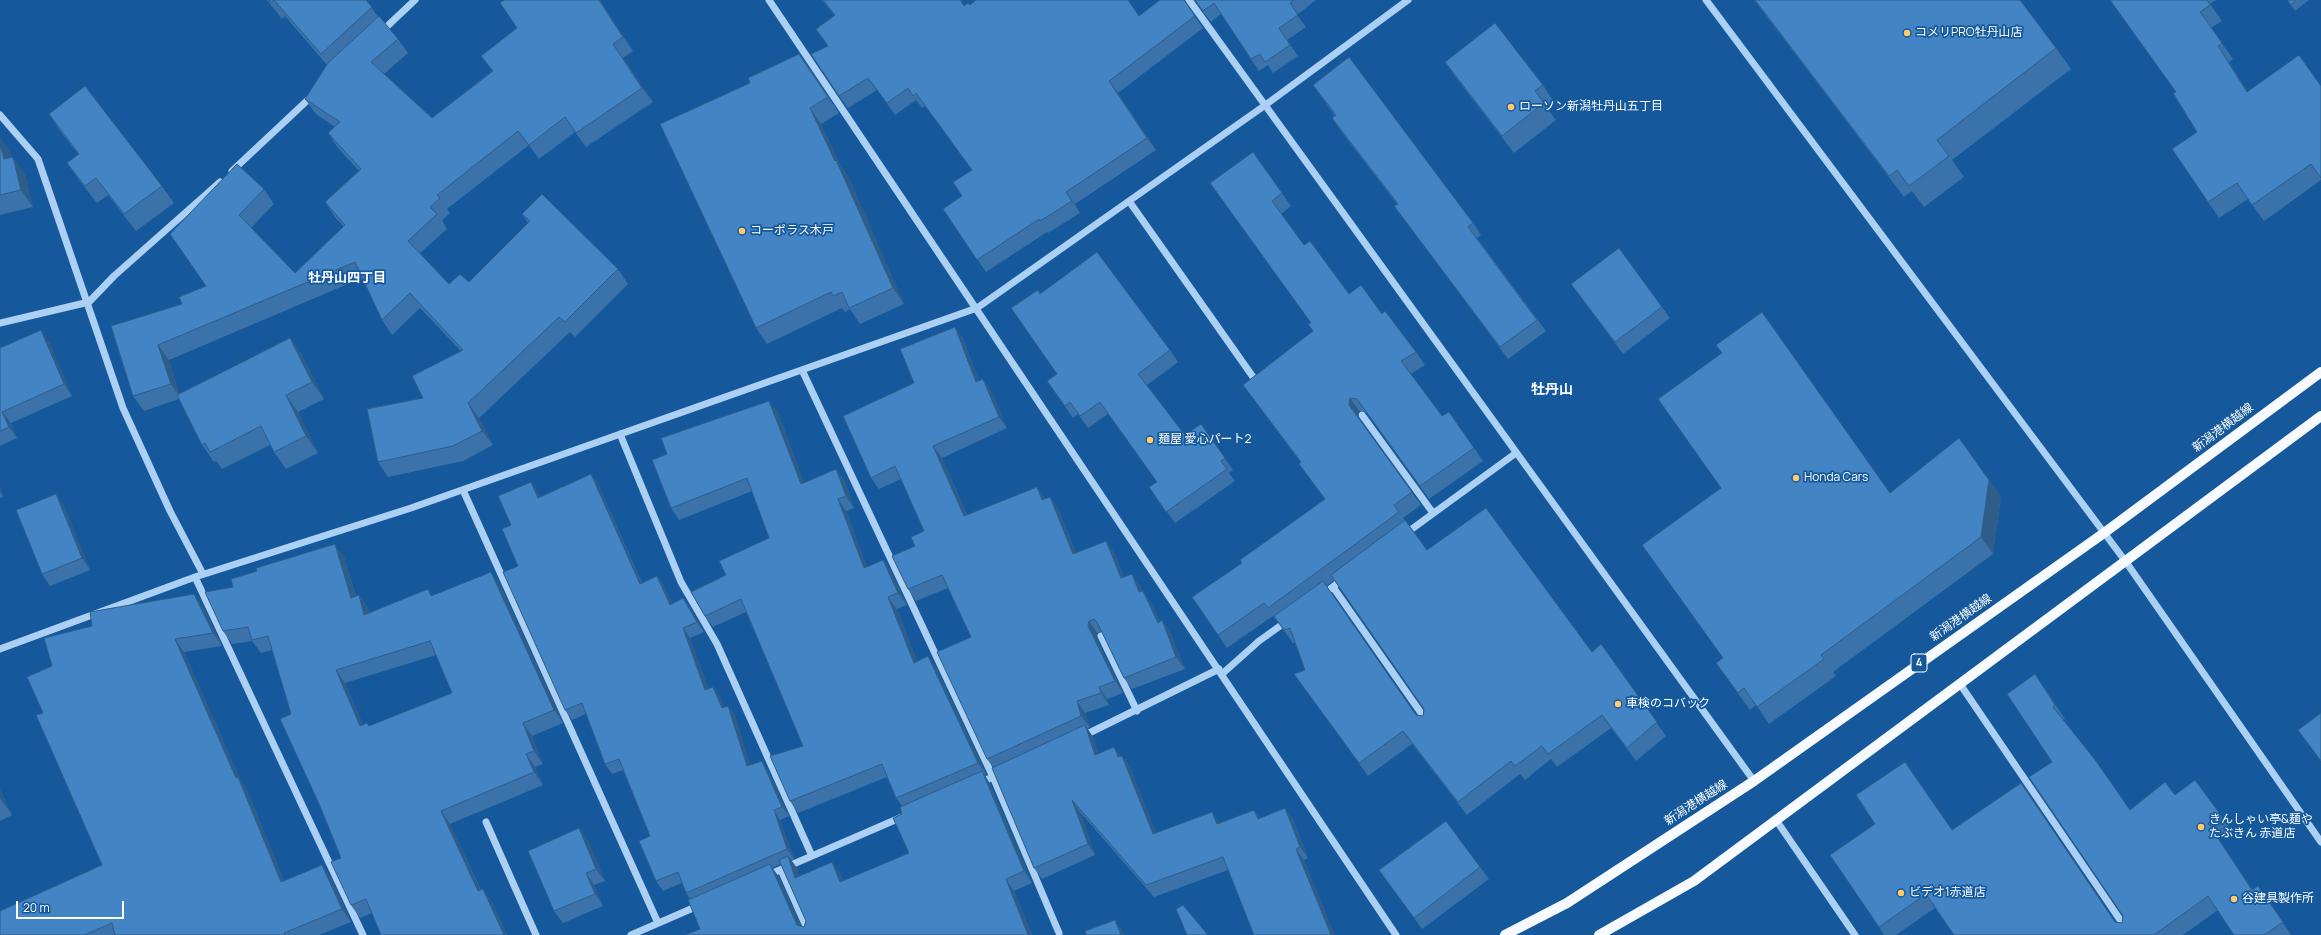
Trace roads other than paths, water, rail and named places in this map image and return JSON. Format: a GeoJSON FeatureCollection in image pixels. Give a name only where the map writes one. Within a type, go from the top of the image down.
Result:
{"type":"FeatureCollection","features":[{"type":"Feature","properties":{"kind":"main road","name":"新潟港横越線"},"geometry":{"type":"LineString","coordinates":[[1505,935],[1568,903],[1754,780],[2104,533],[2321,372]]}},
{"type":"Feature","properties":{"kind":"main road"},"geometry":{"type":"LineString","coordinates":[[1599,935],[1694,880],[2126,562],[2321,416]]}},
{"type":"Feature","properties":{"kind":"street"},"geometry":{"type":"LineString","coordinates":[[374,38],[415,0]]}},
{"type":"Feature","properties":{"kind":"street"},"geometry":{"type":"LineString","coordinates":[[769,0],[1221,671],[1396,935]]}},
{"type":"Feature","properties":{"kind":"street"},"geometry":{"type":"LineString","coordinates":[[1189,0],[1264,106],[1754,780]]}},
{"type":"Feature","properties":{"kind":"street"},"geometry":{"type":"LineString","coordinates":[[0,649],[195,576],[463,490],[977,308],[1264,106],[1408,0]]}},
{"type":"Feature","properties":{"kind":"street"},"geometry":{"type":"LineString","coordinates":[[1706,0],[2126,562],[2321,842]]}},
{"type":"Feature","properties":{"kind":"street"},"geometry":{"type":"LineString","coordinates":[[0,323],[89,302],[114,276],[176,223],[316,92]]}},
{"type":"Feature","properties":{"kind":"street"},"geometry":{"type":"LineString","coordinates":[[0,115],[38,159],[89,302],[123,408],[170,511],[203,574]]}},
{"type":"Feature","properties":{"kind":"street"},"geometry":{"type":"LineString","coordinates":[[1129,201],[1258,384]]}},
{"type":"Feature","properties":{"kind":"street"},"geometry":{"type":"LineString","coordinates":[[802,370],[992,777],[1059,933]]}},
{"type":"Feature","properties":{"kind":"street"},"geometry":{"type":"LineString","coordinates":[[1362,415],[1433,514]]}},
{"type":"Feature","properties":{"kind":"street"},"geometry":{"type":"LineString","coordinates":[[620,434],[681,582],[717,644],[812,856]]}},
{"type":"Feature","properties":{"kind":"street"},"geometry":{"type":"LineString","coordinates":[[1396,541],[1516,453]]}},
{"type":"Feature","properties":{"kind":"street"},"geometry":{"type":"LineString","coordinates":[[463,490],[658,923]]}},
{"type":"Feature","properties":{"kind":"street"},"geometry":{"type":"LineString","coordinates":[[1315,600],[1352,573]]}},
{"type":"Feature","properties":{"kind":"street"},"geometry":{"type":"LineString","coordinates":[[195,576],[363,935]]}},
{"type":"Feature","properties":{"kind":"street"},"geometry":{"type":"LineString","coordinates":[[1333,587],[1429,725]]}},
{"type":"Feature","properties":{"kind":"street"},"geometry":{"type":"LineString","coordinates":[[1072,741],[1221,671],[1296,614]]}},
{"type":"Feature","properties":{"kind":"street"},"geometry":{"type":"LineString","coordinates":[[1101,636],[1137,711]]}},
{"type":"Feature","properties":{"kind":"street"},"geometry":{"type":"LineString","coordinates":[[1960,684],[2129,933]]}},
{"type":"Feature","properties":{"kind":"street"},"geometry":{"type":"LineString","coordinates":[[971,787],[1007,770]]}},
{"type":"Feature","properties":{"kind":"street"},"geometry":{"type":"LineString","coordinates":[[760,879],[906,815]]}},
{"type":"Feature","properties":{"kind":"street"},"geometry":{"type":"LineString","coordinates":[[1776,820],[1855,935]]}},
{"type":"Feature","properties":{"kind":"street"},"geometry":{"type":"LineString","coordinates":[[486,822],[536,935]]}},
{"type":"Feature","properties":{"kind":"street"},"geometry":{"type":"LineString","coordinates":[[781,870],[810,935]]}},
{"type":"Feature","properties":{"kind":"street"},"geometry":{"type":"LineString","coordinates":[[631,935],[709,901]]}},
{"type":"Feature","properties":{"kind":"street"},"geometry":{"type":"LineString","coordinates":[[649,927],[652,935]]}},
{"type":"Feature","properties":{"kind":"place","name":"コメリPRO牡丹山店"},"geometry":{"type":"Point","coordinates":[1907,33]}},
{"type":"Feature","properties":{"kind":"place","name":"ローソン新潟牡丹山五丁目"},"geometry":{"type":"Point","coordinates":[1511,107]}},
{"type":"Feature","properties":{"kind":"place","name":"コーポラス木戸"},"geometry":{"type":"Point","coordinates":[742,231]}},
{"type":"Feature","properties":{"kind":"place","name":"麺屋 愛心パート2"},"geometry":{"type":"Point","coordinates":[1150,440]}},
{"type":"Feature","properties":{"kind":"place","name":"Honda Cars"},"geometry":{"type":"Point","coordinates":[1796,478]}},
{"type":"Feature","properties":{"kind":"place","name":"車検のコバック"},"geometry":{"type":"Point","coordinates":[1618,704]}},
{"type":"Feature","properties":{"kind":"place","name":"きんしゃい亭&麺や たぶきん 赤道店"},"geometry":{"type":"Point","coordinates":[2201,827]}},
{"type":"Feature","properties":{"kind":"place","name":"ビデオ1赤道店"},"geometry":{"type":"Point","coordinates":[1901,893]}},
{"type":"Feature","properties":{"kind":"place","name":"谷建具製作所"},"geometry":{"type":"Point","coordinates":[2234,899]}},
{"type":"Feature","properties":{"kind":"district","name":"牡丹山四丁目"},"geometry":{"type":"Point","coordinates":[347,278]}},
{"type":"Feature","properties":{"kind":"district","name":"牡丹山"},"geometry":{"type":"Point","coordinates":[1552,390]}}]}
